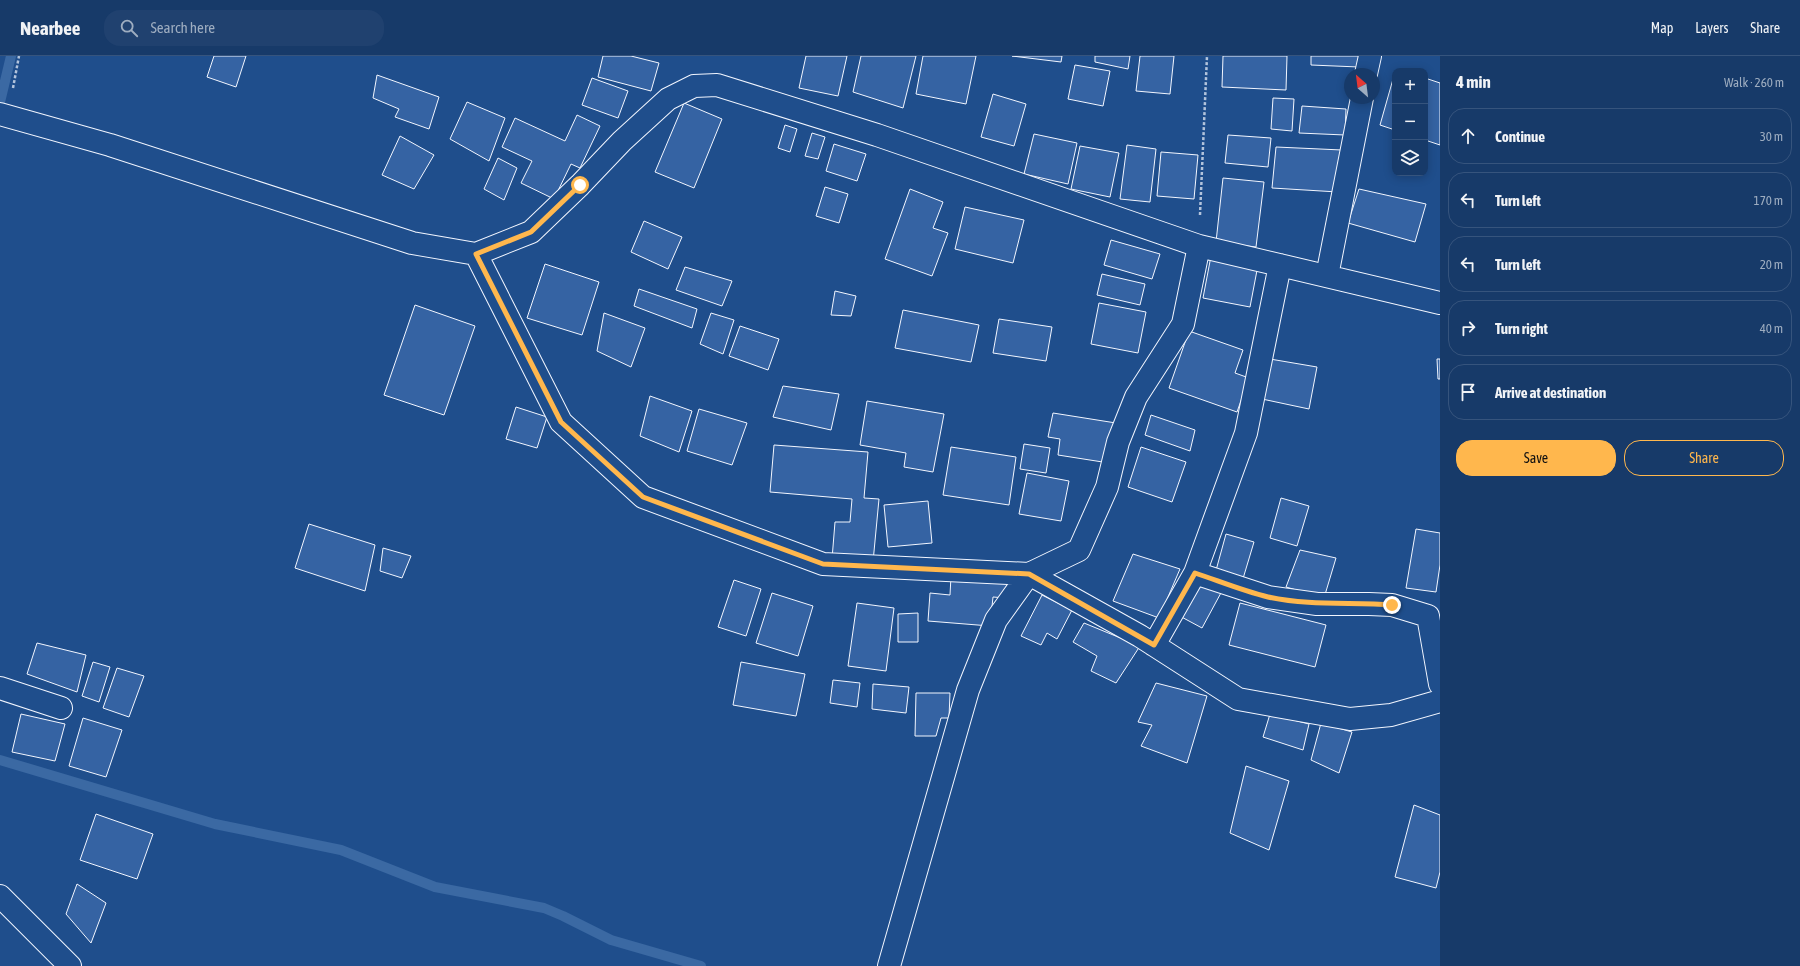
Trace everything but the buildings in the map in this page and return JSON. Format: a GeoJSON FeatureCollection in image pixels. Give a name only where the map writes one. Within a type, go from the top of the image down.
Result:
{"type":"FeatureCollection","features":[{"type":"Feature","properties":{"kind":"street"},"geometry":{"type":"LineString","coordinates":[[1367,68],[1370,56]]}},
{"type":"Feature","properties":{"kind":"street"},"geometry":{"type":"LineString","coordinates":[[1,114],[110,145],[412,243],[476,254],[531,232],[580,185],[622,141],[668,99],[694,86],[717,85],[877,135],[1199,246],[1440,303]]}},
{"type":"Feature","properties":{"kind":"street"},"geometry":{"type":"LineString","coordinates":[[1327,276],[1361,104]]}},
{"type":"Feature","properties":{"kind":"street"},"geometry":{"type":"LineString","coordinates":[[889,966],[968,690],[996,620],[1029,574],[1079,550],[1107,487],[1118,442],[1136,397],[1183,324],[1199,246]]}},
{"type":"Feature","properties":{"kind":"street"},"geometry":{"type":"LineString","coordinates":[[476,254],[561,422],[643,497],[823,564],[1029,574],[1154,645],[1238,699],[1350,719],[1391,715],[1440,701]]}},
{"type":"Feature","properties":{"kind":"street"},"geometry":{"type":"LineString","coordinates":[[1154,645],[1195,573],[1246,433],[1280,265]]}},
{"type":"Feature","properties":{"kind":"street"},"geometry":{"type":"LineString","coordinates":[[1195,573],[1268,597],[1317,604],[1392,605],[1428,616],[1440,684]]}},
{"type":"Feature","properties":{"kind":"street"},"geometry":{"type":"LineString","coordinates":[[0,688],[61,708]]}},
{"type":"Feature","properties":{"kind":"street"},"geometry":{"type":"LineString","coordinates":[[0,896],[70,966]]}},
{"type":"Feature","properties":{"kind":"path"},"geometry":{"type":"LineString","coordinates":[[1199,246],[1207,56]]}},
{"type":"Feature","properties":{"kind":"waterway"},"geometry":{"type":"LineString","coordinates":[[0,102],[11,56]]}},
{"type":"Feature","properties":{"kind":"waterway"},"geometry":{"type":"LineString","coordinates":[[0,760],[215,824],[341,850],[435,887],[544,908],[611,940],[701,966]]}},
{"type":"Feature","properties":{"kind":"route"},"geometry":{"type":"LineString","coordinates":[[580,185],[531,232],[476,254],[561,422],[643,497],[823,564],[1029,574],[1154,645],[1195,573],[1268,597],[1317,604],[1392,605]]}}]}
